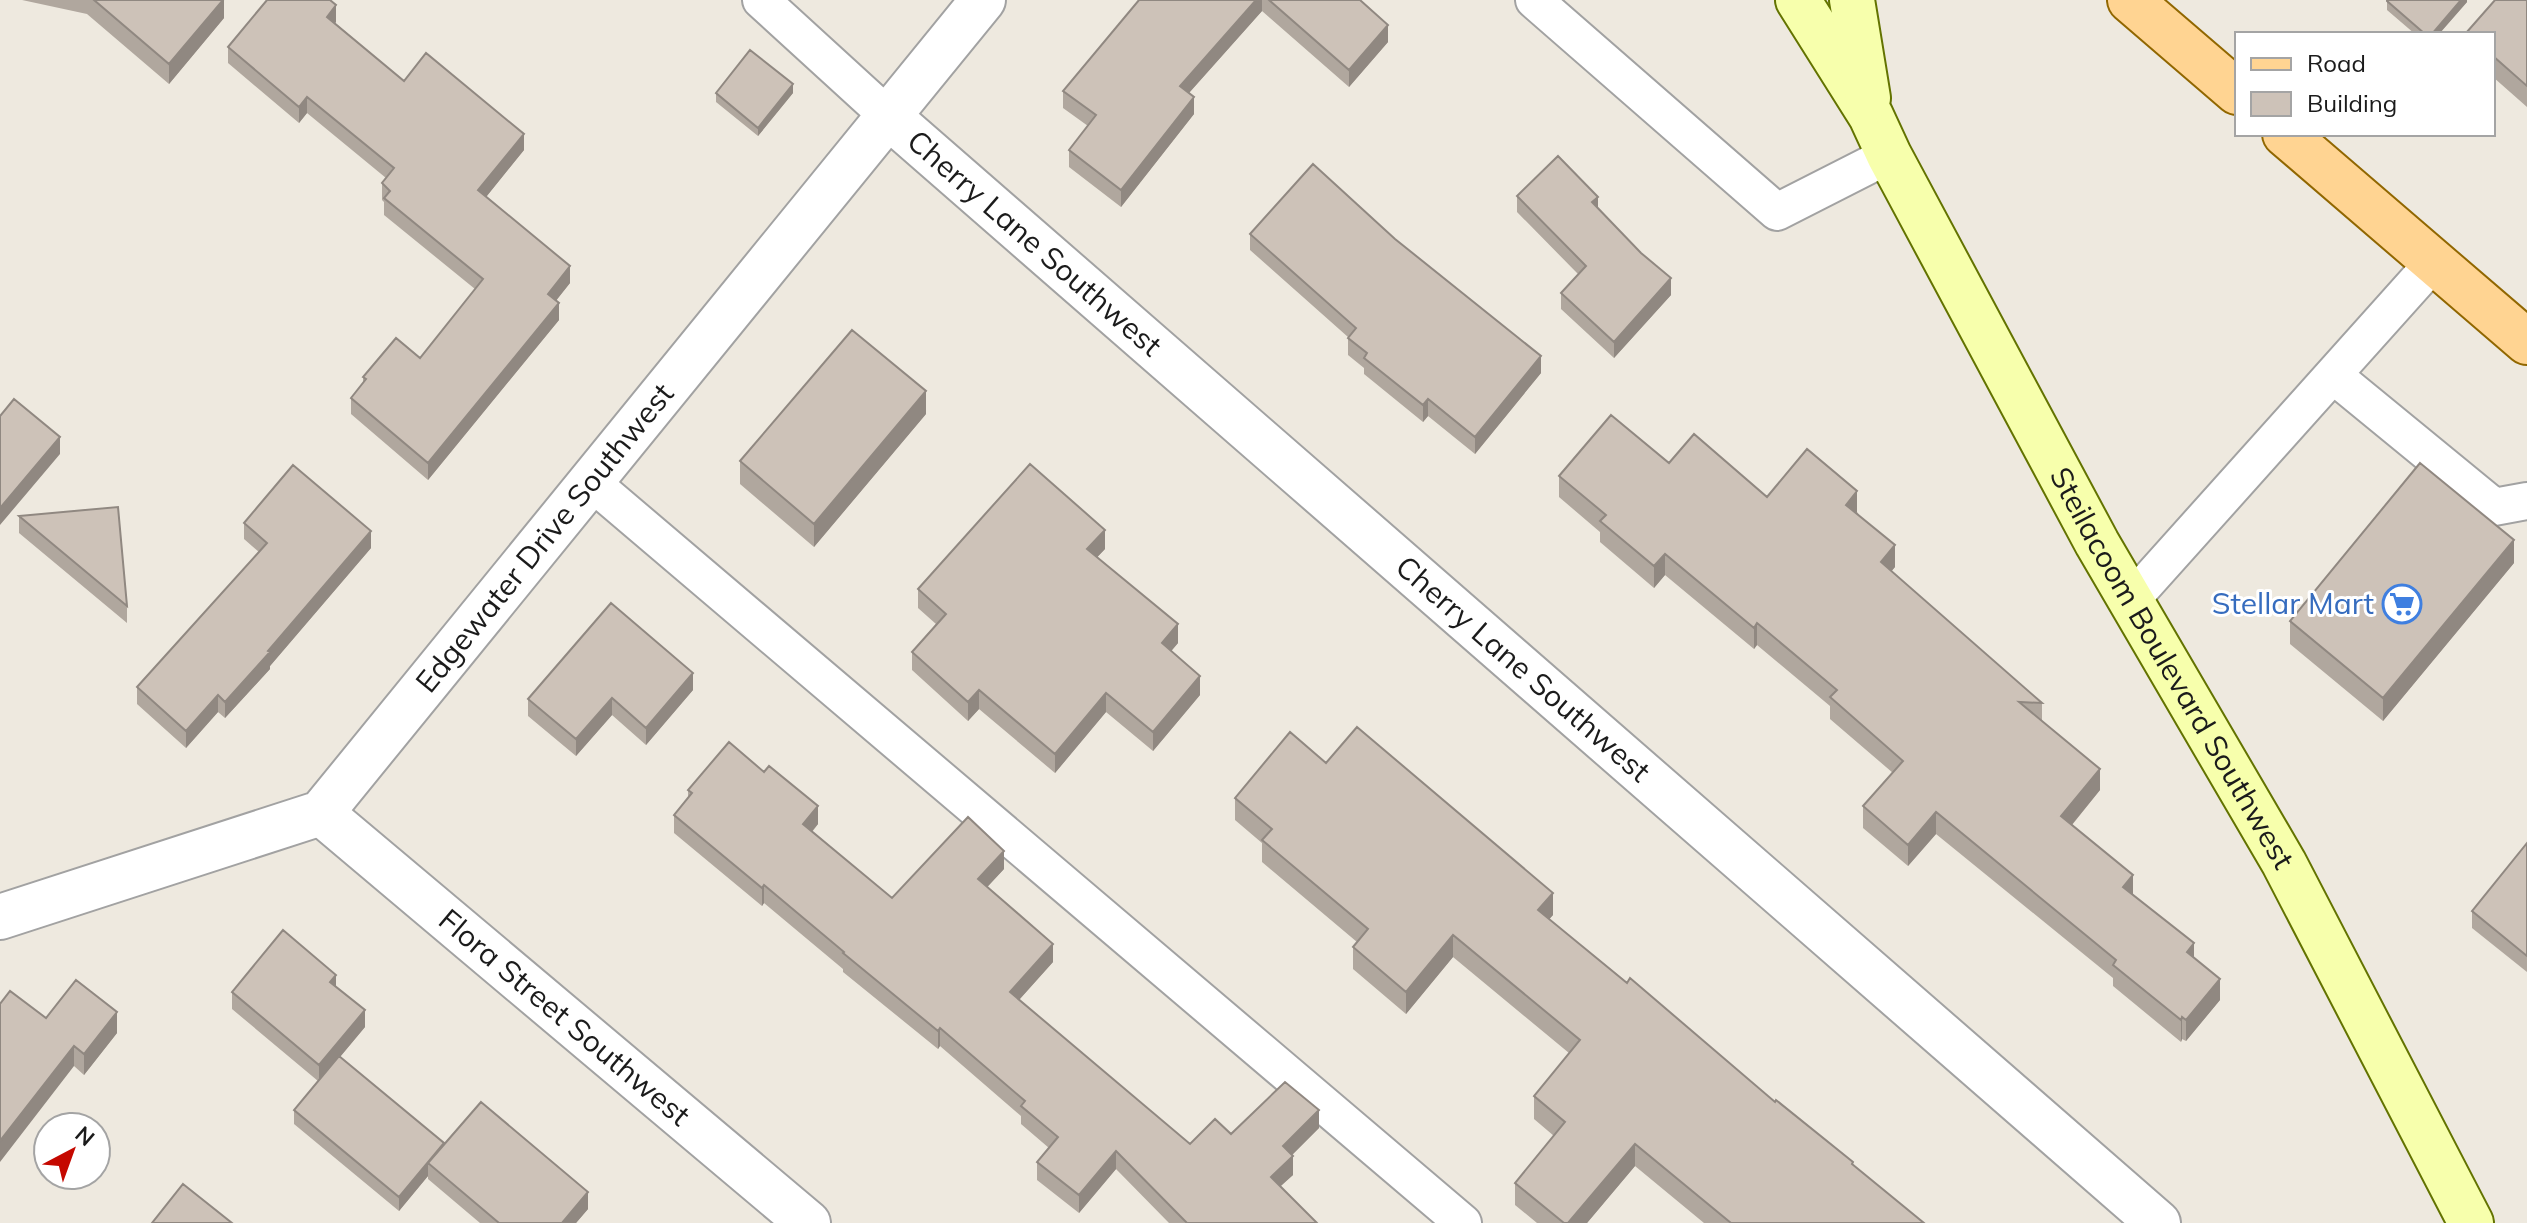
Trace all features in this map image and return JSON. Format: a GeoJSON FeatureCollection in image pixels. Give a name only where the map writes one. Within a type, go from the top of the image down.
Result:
{"type":"FeatureCollection","features":[{"type":"Feature","properties":{"kind":"main road","name":"Steilacoom Boulevard Southwest"},"geometry":{"type":"LineString","coordinates":[[1798,0],[1871,116],[2090,529],[2284,863],[2471,1223]]}},
{"type":"Feature","properties":{"kind":"main road","name":"Steilacoom Boulevard Southwest"},"geometry":{"type":"LineString","coordinates":[[1852,0],[1871,116]]}},
{"type":"Feature","properties":{"kind":"main road"},"geometry":{"type":"LineString","coordinates":[[2130,0],[2235,90]]}},
{"type":"Feature","properties":{"kind":"main road"},"geometry":{"type":"LineString","coordinates":[[2287,136],[2527,342]]}},
{"type":"Feature","properties":{"kind":"street","name":"Edgewater Drive Southwest"},"geometry":{"type":"LineString","coordinates":[[321,813],[983,0]]}},
{"type":"Feature","properties":{"kind":"street","name":"Cherry Lane Southwest"},"geometry":{"type":"LineString","coordinates":[[888,116],[2158,1223]]}},
{"type":"Feature","properties":{"kind":"street"},"geometry":{"type":"LineString","coordinates":[[0,917],[321,813]]}},
{"type":"Feature","properties":{"kind":"street","name":"Flora Street Southwest"},"geometry":{"type":"LineString","coordinates":[[321,813],[808,1223]]}},
{"type":"Feature","properties":{"kind":"lane"},"geometry":{"type":"LineString","coordinates":[[761,0],[888,116]]}},
{"type":"Feature","properties":{"kind":"lane"},"geometry":{"type":"LineString","coordinates":[[1534,0],[1777,212],[1889,155]]}},
{"type":"Feature","properties":{"kind":"lane"},"geometry":{"type":"LineString","coordinates":[[2131,600],[2434,262]]}},
{"type":"Feature","properties":{"kind":"lane"},"geometry":{"type":"LineString","coordinates":[[2333,375],[2494,507],[2527,501]]}},
{"type":"Feature","properties":{"kind":"lane"},"geometry":{"type":"LineString","coordinates":[[591,482],[1463,1223]]}},
{"type":"Feature","properties":{"kind":"building"},"geometry":{"type":"Polygon","coordinates":[[[94,0],[223,0],[169,64],[94,0]]]}},
{"type":"Feature","properties":{"kind":"building"},"geometry":{"type":"Polygon","coordinates":[[[267,0],[330,0],[336,5],[327,17],[404,81],[426,53],[524,134],[478,190],[570,266],[548,294],[559,303],[428,463],[351,398],[366,379],[363,377],[396,338],[420,358],[483,279],[384,198],[390,191],[382,183],[394,168],[307,97],[299,107],[228,47],[267,0]]]}},
{"type":"Feature","properties":{"kind":"building"},"geometry":{"type":"Polygon","coordinates":[[[1139,0],[1256,0],[1180,86],[1194,97],[1121,190],[1069,150],[1096,115],[1063,91],[1139,0]]]}},
{"type":"Feature","properties":{"kind":"building"},"geometry":{"type":"Polygon","coordinates":[[[1269,0],[1360,0],[1388,25],[1349,70],[1269,0]]]}},
{"type":"Feature","properties":{"kind":"building"},"geometry":{"type":"Polygon","coordinates":[[[2461,0],[2434,32],[2423,32],[2387,1],[2461,0]]]}},
{"type":"Feature","properties":{"kind":"building"},"geometry":{"type":"Polygon","coordinates":[[[2495,0],[2527,0],[2527,86],[2495,58],[2495,32],[2467,32],[2495,0]]]}},
{"type":"Feature","properties":{"kind":"building"},"geometry":{"type":"Polygon","coordinates":[[[750,50],[793,84],[758,128],[716,93],[750,50]]]}},
{"type":"Feature","properties":{"kind":"building"},"geometry":{"type":"Polygon","coordinates":[[[1558,156],[1598,197],[1592,202],[1641,253],[1671,278],[1614,342],[1561,293],[1586,266],[1517,196],[1558,156]]]}},
{"type":"Feature","properties":{"kind":"building"},"geometry":{"type":"Polygon","coordinates":[[[1313,164],[1395,239],[1541,356],[1475,437],[1428,399],[1423,405],[1364,358],[1367,353],[1348,338],[1356,328],[1250,234],[1313,164]]]}},
{"type":"Feature","properties":{"kind":"building"},"geometry":{"type":"Polygon","coordinates":[[[852,330],[926,391],[814,524],[740,461],[852,330]]]}},
{"type":"Feature","properties":{"kind":"building"},"geometry":{"type":"Polygon","coordinates":[[[14,399],[60,437],[0,508],[0,416],[14,399]]]}},
{"type":"Feature","properties":{"kind":"building"},"geometry":{"type":"Polygon","coordinates":[[[1611,415],[1669,463],[1694,434],[1767,497],[1807,449],[1857,491],[1846,505],[1895,545],[1881,562],[2042,703],[2019,702],[2100,769],[2061,816],[2133,875],[2123,887],[2194,943],[2187,952],[2220,979],[2186,1020],[2182,1017],[2181,1020],[2113,965],[2116,960],[1936,812],[1908,845],[1863,806],[1903,761],[1830,697],[1837,690],[1757,623],[1754,628],[1665,554],[1654,566],[1600,521],[1606,515],[1559,476],[1611,415]]]}},
{"type":"Feature","properties":{"kind":"building","name":"Stellar Mart"},"geometry":{"type":"Polygon","coordinates":[[[2420,463],[2514,540],[2383,698],[2290,621],[2420,463]]]}},
{"type":"Feature","properties":{"kind":"building"},"geometry":{"type":"Polygon","coordinates":[[[1030,464],[1105,530],[1087,549],[1178,624],[1162,643],[1200,676],[1153,732],[1106,693],[1055,754],[979,690],[968,702],[912,652],[946,614],[918,589],[1030,464]]]}},
{"type":"Feature","properties":{"kind":"building"},"geometry":{"type":"Polygon","coordinates":[[[293,465],[371,531],[225,702],[218,695],[186,731],[137,687],[267,543],[244,523],[293,465]]]}},
{"type":"Feature","properties":{"kind":"building"},"geometry":{"type":"Polygon","coordinates":[[[118,507],[127,606],[19,516],[118,507]]]}},
{"type":"Feature","properties":{"kind":"building"},"geometry":{"type":"Polygon","coordinates":[[[611,603],[693,673],[646,728],[612,698],[576,739],[528,699],[611,603]]]}},
{"type":"Feature","properties":{"kind":"building"},"geometry":{"type":"Polygon","coordinates":[[[1357,727],[1553,893],[1538,910],[1627,983],[1630,978],[1775,1102],[1853,1162],[1924,1223],[1731,1223],[1635,1144],[1568,1223],[1564,1223],[1515,1183],[1565,1122],[1534,1096],[1580,1040],[1453,935],[1406,992],[1353,947],[1368,929],[1262,840],[1272,829],[1235,798],[1290,732],[1326,763],[1357,727]]]}},
{"type":"Feature","properties":{"kind":"building"},"geometry":{"type":"Polygon","coordinates":[[[729,742],[764,772],[769,766],[818,806],[803,824],[892,898],[968,817],[1004,851],[978,879],[1053,944],[1010,992],[1190,1144],[1215,1119],[1231,1134],[1285,1082],[1319,1110],[1283,1146],[1293,1156],[1271,1177],[1317,1223],[1187,1223],[1116,1151],[1079,1195],[1037,1162],[1058,1137],[1021,1106],[1025,1101],[940,1028],[938,1031],[764,885],[762,888],[674,815],[692,793],[688,790],[729,742]]]}},
{"type":"Feature","properties":{"kind":"building"},"geometry":{"type":"Polygon","coordinates":[[[2527,843],[2527,956],[2472,911],[2527,843]]]}},
{"type":"Feature","properties":{"kind":"building"},"geometry":{"type":"Polygon","coordinates":[[[283,930],[336,975],[330,982],[365,1010],[319,1065],[232,992],[283,930]]]}},
{"type":"Feature","properties":{"kind":"building"},"geometry":{"type":"Polygon","coordinates":[[[76,980],[117,1012],[84,1054],[74,1046],[0,1141],[0,1004],[10,991],[46,1018],[76,980]]]}},
{"type":"Feature","properties":{"kind":"building"},"geometry":{"type":"Polygon","coordinates":[[[339,1056],[444,1143],[399,1197],[294,1110],[339,1056]]]}},
{"type":"Feature","properties":{"kind":"building"},"geometry":{"type":"Polygon","coordinates":[[[481,1102],[588,1192],[562,1223],[499,1223],[428,1163],[481,1102]]]}},
{"type":"Feature","properties":{"kind":"building"},"geometry":{"type":"Polygon","coordinates":[[[183,1184],[232,1223],[152,1223],[183,1184]]]}},
{"type":"Feature","properties":{"kind":"place","name":"Stellar Mart"},"geometry":{"type":"Point","coordinates":[2402,604]}}]}
